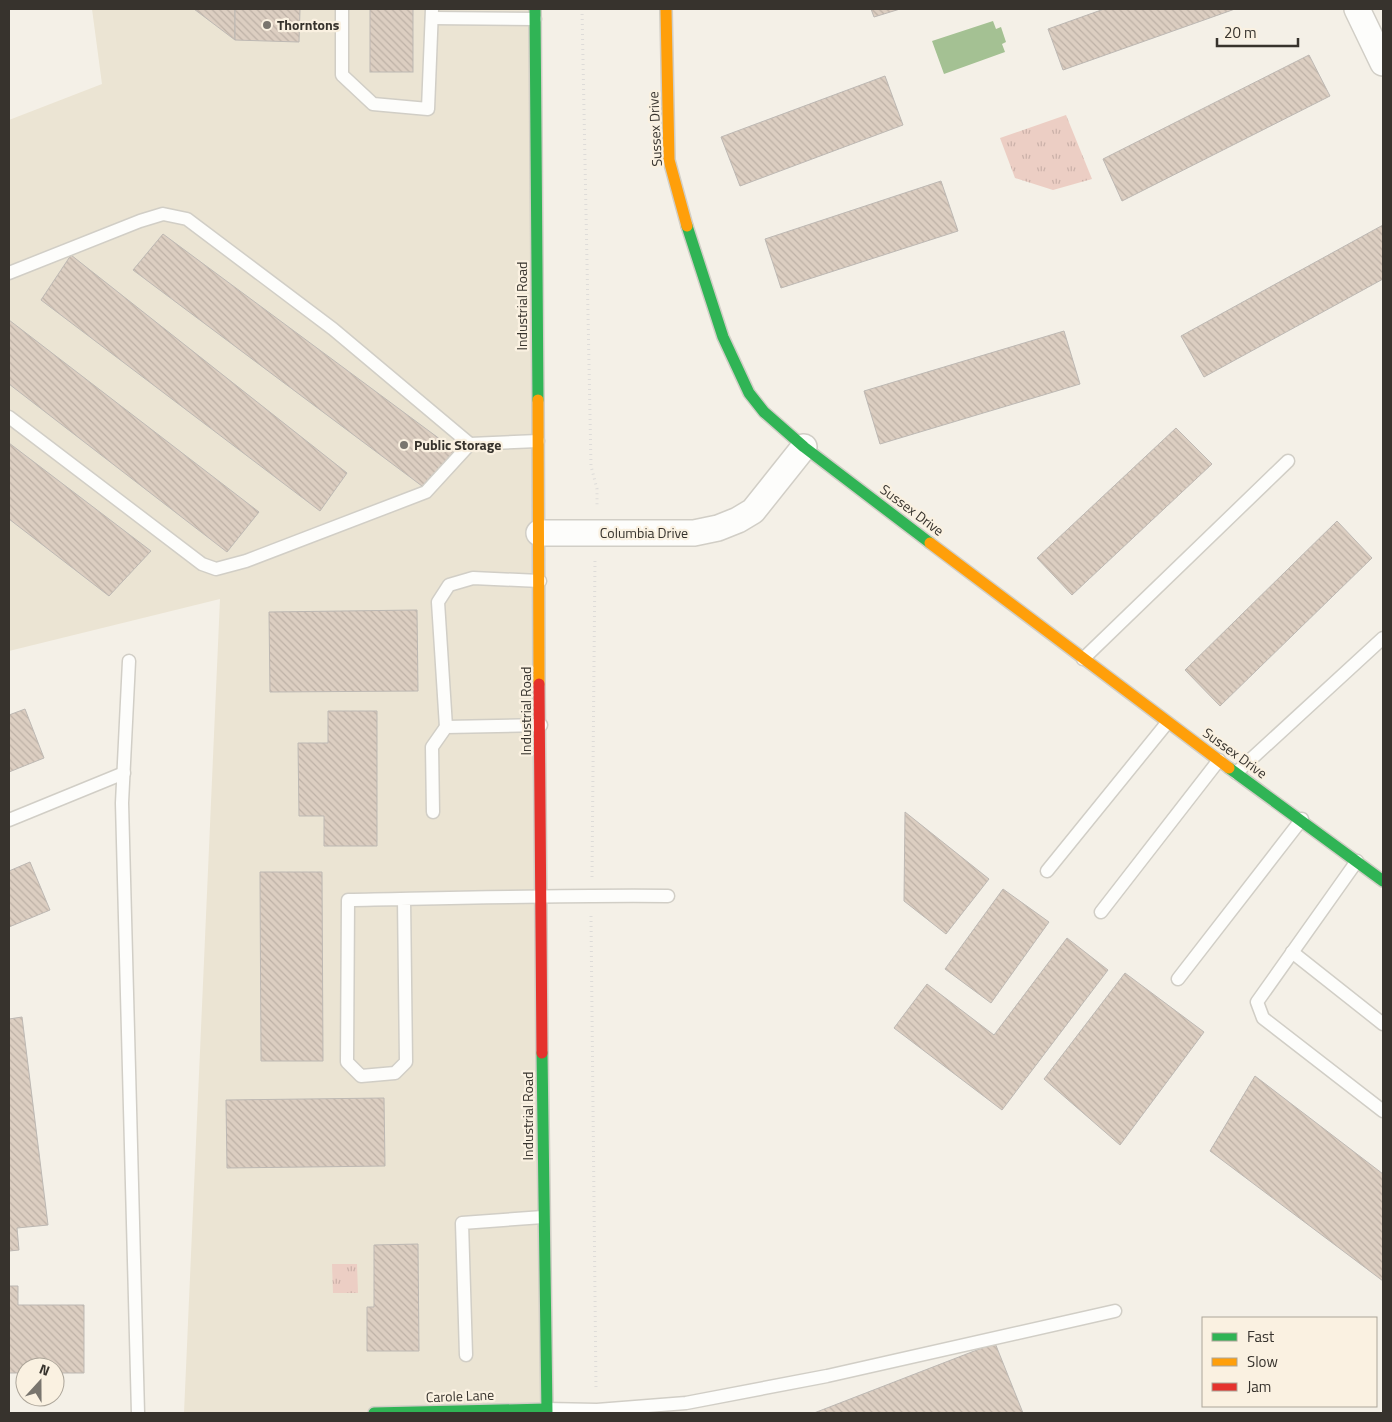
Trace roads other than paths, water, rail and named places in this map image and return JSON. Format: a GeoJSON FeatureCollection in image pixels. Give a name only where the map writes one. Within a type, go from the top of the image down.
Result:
{"type":"FeatureCollection","features":[{"type":"Feature","properties":{"kind":"main road","name":"Sussex Drive"},"geometry":{"type":"LineString","coordinates":[[666,9],[669,160],[686,222],[723,337],[749,393],[764,412],[804,447],[1167,723],[1302,819],[1383,881]]}},
{"type":"Feature","properties":{"kind":"main road","name":"Industrial Road"},"geometry":{"type":"LineString","coordinates":[[535,14],[546,1411]]}},
{"type":"Feature","properties":{"kind":"main road","name":"Carole Lane"},"geometry":{"type":"LineString","coordinates":[[374,1413],[546,1411]]}},
{"type":"Feature","properties":{"kind":"street"},"geometry":{"type":"LineString","coordinates":[[1357,9],[1383,63]]}},
{"type":"Feature","properties":{"kind":"street","name":"Columbia Drive"},"geometry":{"type":"LineString","coordinates":[[539,533],[694,533],[718,528],[738,520],[753,511],[804,447]]}},
{"type":"Feature","properties":{"kind":"lane"},"geometry":{"type":"LineString","coordinates":[[342,9],[342,75],[373,104],[428,109],[432,13],[535,14]]}},
{"type":"Feature","properties":{"kind":"lane"},"geometry":{"type":"LineString","coordinates":[[9,273],[140,221],[163,214],[187,219],[333,329],[470,444],[538,441]]}},
{"type":"Feature","properties":{"kind":"lane"},"geometry":{"type":"LineString","coordinates":[[9,417],[202,564],[216,569],[246,561],[426,492],[470,444]]}},
{"type":"Feature","properties":{"kind":"lane"},"geometry":{"type":"LineString","coordinates":[[1083,659],[1288,461]]}},
{"type":"Feature","properties":{"kind":"lane"},"geometry":{"type":"LineString","coordinates":[[433,812],[432,747],[446,727],[438,602],[449,585],[473,578],[540,581]]}},
{"type":"Feature","properties":{"kind":"lane"},"geometry":{"type":"LineString","coordinates":[[1236,773],[1383,638]]}},
{"type":"Feature","properties":{"kind":"lane"},"geometry":{"type":"LineString","coordinates":[[129,661],[122,803],[138,1413]]}},
{"type":"Feature","properties":{"kind":"lane"},"geometry":{"type":"LineString","coordinates":[[1047,871],[1167,723]]}},
{"type":"Feature","properties":{"kind":"lane"},"geometry":{"type":"LineString","coordinates":[[446,727],[541,725]]}},
{"type":"Feature","properties":{"kind":"lane"},"geometry":{"type":"LineString","coordinates":[[1100,912],[1219,760]]}},
{"type":"Feature","properties":{"kind":"lane"},"geometry":{"type":"LineString","coordinates":[[9,820],[124,773]]}},
{"type":"Feature","properties":{"kind":"lane"},"geometry":{"type":"LineString","coordinates":[[1178,979],[1302,819]]}},
{"type":"Feature","properties":{"kind":"lane"},"geometry":{"type":"LineString","coordinates":[[1357,861],[1257,1002],[1262,1018],[1383,1111]]}},
{"type":"Feature","properties":{"kind":"lane"},"geometry":{"type":"LineString","coordinates":[[404,899],[406,1062],[395,1073],[361,1076],[347,1062],[348,900],[404,899],[542,897],[668,896]]}},
{"type":"Feature","properties":{"kind":"lane"},"geometry":{"type":"LineString","coordinates":[[1292,952],[1383,1024]]}},
{"type":"Feature","properties":{"kind":"lane"},"geometry":{"type":"LineString","coordinates":[[466,1355],[462,1223],[543,1216]]}},
{"type":"Feature","properties":{"kind":"lane"},"geometry":{"type":"LineString","coordinates":[[546,1411],[687,1408],[1114,1311]]}},
{"type":"Feature","properties":{"kind":"place","name":"Thorntons"},"geometry":{"type":"Point","coordinates":[267,25]}},
{"type":"Feature","properties":{"kind":"place","name":"Public Storage"},"geometry":{"type":"Point","coordinates":[404,445]}}]}
